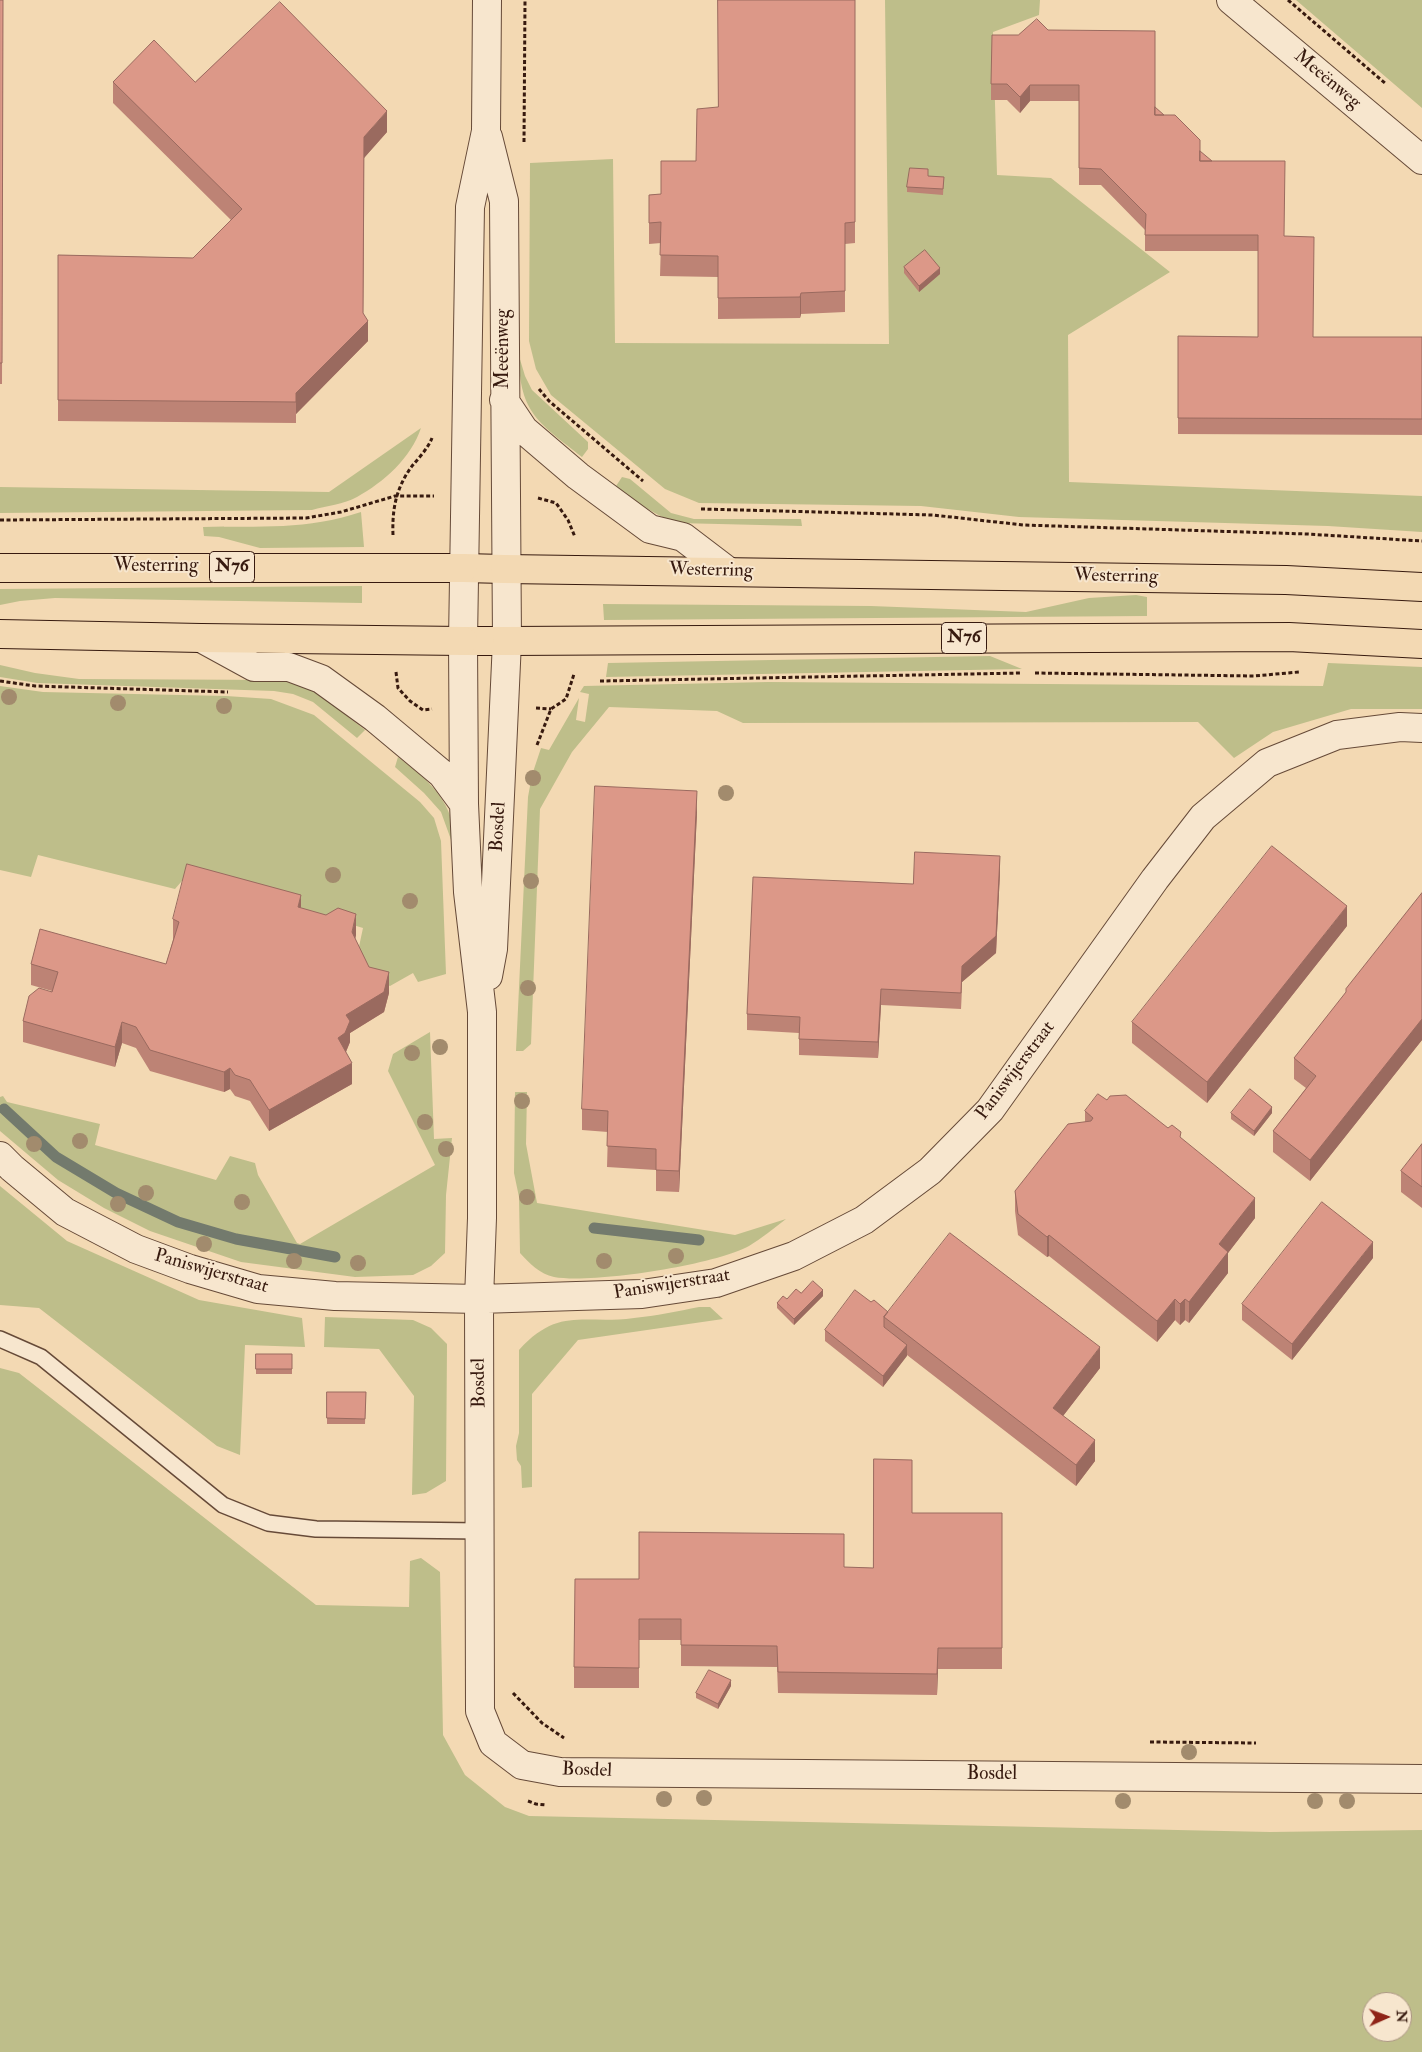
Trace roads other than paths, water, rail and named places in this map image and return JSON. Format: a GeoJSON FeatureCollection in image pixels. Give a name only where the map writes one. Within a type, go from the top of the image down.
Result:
{"type":"FeatureCollection","features":[{"type":"Feature","properties":{"kind":"main road","name":"Westerring"},"geometry":{"type":"LineString","coordinates":[[0,568],[463,568],[1286,580],[1422,587]]}},
{"type":"Feature","properties":{"kind":"main road","name":"N76"},"geometry":{"type":"LineString","coordinates":[[0,634],[463,641],[1289,637],[1422,644]]}},
{"type":"Feature","properties":{"kind":"street","name":"Meeënweg"},"geometry":{"type":"LineString","coordinates":[[463,641],[470,207],[486,131],[487,0]]}},
{"type":"Feature","properties":{"kind":"street","name":"Meeënweg"},"geometry":{"type":"LineString","coordinates":[[1231,0],[1422,160]]}},
{"type":"Feature","properties":{"kind":"street","name":"Meeënweg"},"geometry":{"type":"LineString","coordinates":[[486,131],[504,201],[507,641]]}},
{"type":"Feature","properties":{"kind":"street"},"geometry":{"type":"LineString","coordinates":[[504,400],[524,430],[578,476],[650,529],[682,537],[729,572]]}},
{"type":"Feature","properties":{"kind":"street"},"geometry":{"type":"LineString","coordinates":[[200,638],[254,667],[289,668],[321,679],[385,726],[435,768],[464,804]]}},
{"type":"Feature","properties":{"kind":"street","name":"Bosdel"},"geometry":{"type":"LineString","coordinates":[[463,641],[464,804],[468,892],[482,1012],[482,1218],[479,1299],[480,1711],[493,1743],[522,1766],[560,1772],[1422,1779]]}},
{"type":"Feature","properties":{"kind":"street","name":"Bosdel"},"geometry":{"type":"LineString","coordinates":[[482,1012],[493,949],[507,641]]}},
{"type":"Feature","properties":{"kind":"street","name":"Paniswijerstraat"},"geometry":{"type":"LineString","coordinates":[[0,1156],[65,1212],[136,1249],[190,1269],[258,1289],[335,1296],[479,1299],[642,1294],[716,1283],[794,1256],[864,1220],[930,1171],[990,1110],[1155,879],[1203,817],[1267,764],[1337,735],[1400,727],[1422,728]]}},
{"type":"Feature","properties":{"kind":"lane"},"geometry":{"type":"LineString","coordinates":[[0,1339],[42,1357],[223,1506],[268,1523],[316,1529],[480,1531]]}},
{"type":"Feature","properties":{"kind":"waterway"},"geometry":{"type":"LineString","coordinates":[[4,1109],[56,1157],[116,1193],[178,1222],[236,1239],[335,1257]]}},
{"type":"Feature","properties":{"kind":"waterway"},"geometry":{"type":"LineString","coordinates":[[594,1228],[699,1240]]}}]}
